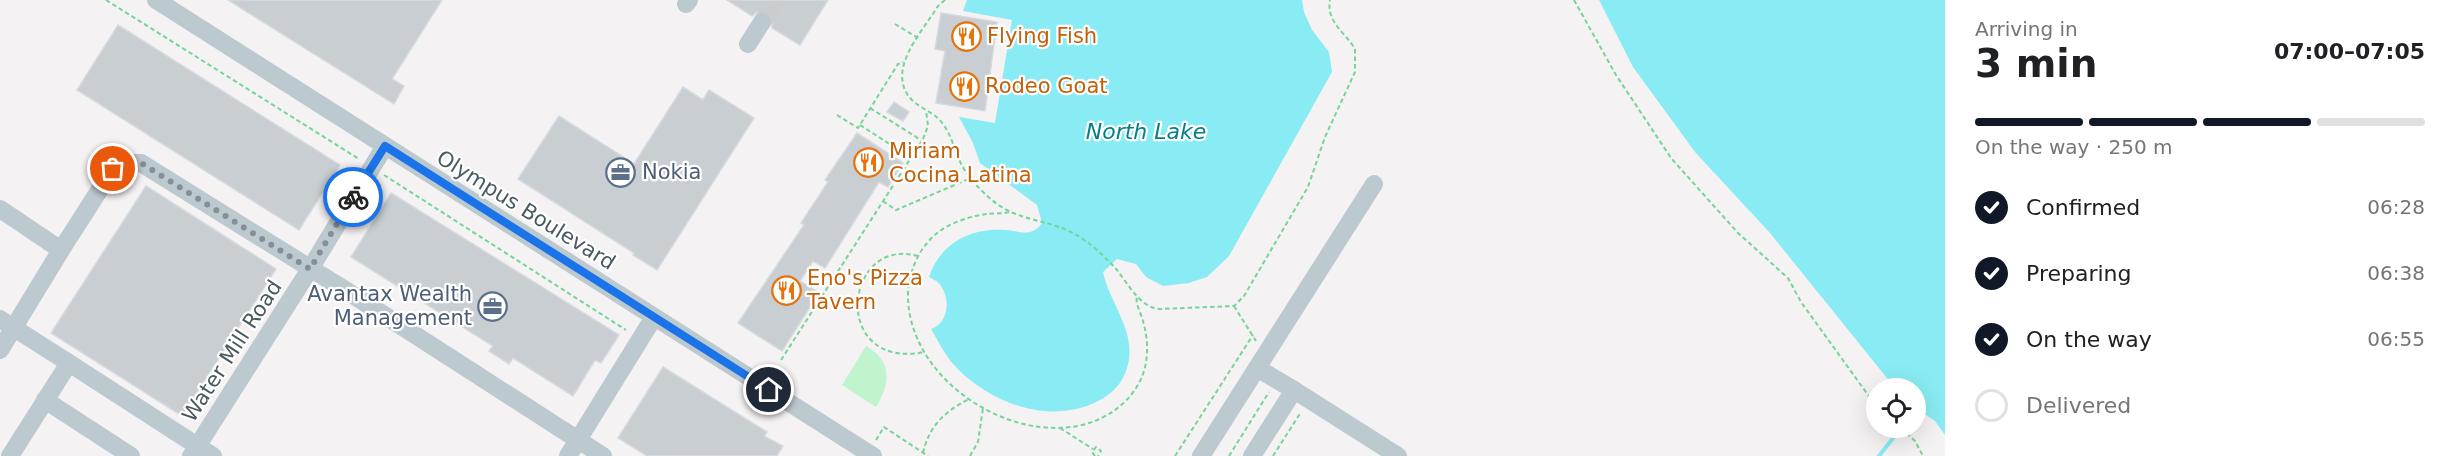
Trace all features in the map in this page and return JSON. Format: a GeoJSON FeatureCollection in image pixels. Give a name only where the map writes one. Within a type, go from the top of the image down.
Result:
{"type":"FeatureCollection","features":[{"type":"Feature","properties":{"kind":"street","name":"Olympus Boulevard"},"geometry":{"type":"LineString","coordinates":[[156,0],[654,317],[874,448]]}},
{"type":"Feature","properties":{"kind":"street"},"geometry":{"type":"LineString","coordinates":[[748,44],[762,22]]}},
{"type":"Feature","properties":{"kind":"street","name":"Water Mill Road"},"geometry":{"type":"LineString","coordinates":[[195,451],[385,146]]}},
{"type":"Feature","properties":{"kind":"street"},"geometry":{"type":"LineString","coordinates":[[0,350],[7,324],[61,250],[113,169],[122,163],[132,161],[141,163],[603,456]]}},
{"type":"Feature","properties":{"kind":"street"},"geometry":{"type":"LineString","coordinates":[[1201,456],[1374,183]]}},
{"type":"Feature","properties":{"kind":"street"},"geometry":{"type":"LineString","coordinates":[[0,209],[61,250]]}},
{"type":"Feature","properties":{"kind":"street"},"geometry":{"type":"LineString","coordinates":[[568,456],[654,317]]}},
{"type":"Feature","properties":{"kind":"street"},"geometry":{"type":"LineString","coordinates":[[7,324],[69,363],[195,451],[213,456]]}},
{"type":"Feature","properties":{"kind":"street"},"geometry":{"type":"LineString","coordinates":[[1262,360],[1276,380],[1398,456]]}},
{"type":"Feature","properties":{"kind":"street"},"geometry":{"type":"LineString","coordinates":[[10,456],[69,363]]}},
{"type":"Feature","properties":{"kind":"street"},"geometry":{"type":"LineString","coordinates":[[1252,456],[1301,395]]}},
{"type":"Feature","properties":{"kind":"street"},"geometry":{"type":"LineString","coordinates":[[45,400],[131,456]]}},
{"type":"Feature","properties":{"kind":"path"},"geometry":{"type":"LineString","coordinates":[[945,0],[938,6],[903,62],[902,80],[911,99],[940,120],[950,133],[964,168],[984,193],[1011,212],[1064,229],[1081,238],[1100,252],[1137,295],[1153,309],[1234,306],[1244,296],[1302,199],[1325,137],[1355,72],[1355,49],[1333,22],[1329,13],[1330,0]]}},
{"type":"Feature","properties":{"kind":"path"},"geometry":{"type":"LineString","coordinates":[[1574,0],[1616,75],[1666,152],[1738,233],[1788,278],[1800,302],[1866,392]]}},
{"type":"Feature","properties":{"kind":"path"},"geometry":{"type":"LineString","coordinates":[[895,24],[918,38]]}},
{"type":"Feature","properties":{"kind":"path"},"geometry":{"type":"LineString","coordinates":[[837,115],[858,128],[898,64],[903,62]]}},
{"type":"Feature","properties":{"kind":"path"},"geometry":{"type":"LineString","coordinates":[[870,108],[922,140]]}},
{"type":"Feature","properties":{"kind":"path"},"geometry":{"type":"LineString","coordinates":[[781,360],[922,140],[928,126],[926,110]]}},
{"type":"Feature","properties":{"kind":"path"},"geometry":{"type":"LineString","coordinates":[[860,125],[911,157]]}},
{"type":"Feature","properties":{"kind":"path"},"geometry":{"type":"LineString","coordinates":[[883,201],[896,210],[971,178]]}},
{"type":"Feature","properties":{"kind":"path"},"geometry":{"type":"LineString","coordinates":[[1011,212],[978,216],[937,232],[918,256],[910,276],[908,301],[915,332],[937,370],[969,399],[983,408],[1031,426],[1060,428],[1077,426],[1103,418],[1124,403],[1139,382],[1146,361],[1144,324],[1137,295]]}},
{"type":"Feature","properties":{"kind":"path"},"geometry":{"type":"LineString","coordinates":[[918,256],[911,254],[890,257],[872,268],[860,286],[857,310],[866,333],[884,349],[896,354],[909,355],[926,352]]}},
{"type":"Feature","properties":{"kind":"path"},"geometry":{"type":"LineString","coordinates":[[1234,306],[1261,348],[1262,360]]}},
{"type":"Feature","properties":{"kind":"path"},"geometry":{"type":"LineString","coordinates":[[1175,456],[1253,335]]}},
{"type":"Feature","properties":{"kind":"path"},"geometry":{"type":"LineString","coordinates":[[1229,456],[1276,380]]}},
{"type":"Feature","properties":{"kind":"path"},"geometry":{"type":"LineString","coordinates":[[1273,456],[1301,395]]}},
{"type":"Feature","properties":{"kind":"path"},"geometry":{"type":"LineString","coordinates":[[923,453],[926,441],[938,420],[969,399]]}},
{"type":"Feature","properties":{"kind":"path"},"geometry":{"type":"LineString","coordinates":[[970,456],[978,442],[983,408]]}},
{"type":"Feature","properties":{"kind":"path"},"geometry":{"type":"LineString","coordinates":[[874,448],[884,427],[928,456]]}},
{"type":"Feature","properties":{"kind":"path"},"geometry":{"type":"LineString","coordinates":[[1060,428],[1093,449],[1099,448],[1099,456],[1092,453],[1093,449]]}},
{"type":"Feature","properties":{"kind":"path"},"geometry":{"type":"LineString","coordinates":[[1912,438],[1923,456]]}},
{"type":"Feature","properties":{"kind":"green space"},"geometry":{"type":"Polygon","coordinates":[[[866,346],[875,352],[885,366],[886,382],[876,407],[842,385],[866,346]]]}},
{"type":"Feature","properties":{"kind":"water","name":"North Lake"},"geometry":{"type":"Polygon","coordinates":[[[967,0],[1302,0],[1304,12],[1312,30],[1329,52],[1332,72],[1229,256],[1207,277],[1189,283],[1163,286],[1146,277],[1136,264],[1117,259],[1103,272],[1129,342],[1127,368],[1122,380],[1113,391],[1103,399],[1077,409],[1049,411],[1025,408],[982,389],[956,367],[931,329],[941,322],[947,304],[940,285],[929,277],[934,265],[949,247],[958,240],[980,231],[1005,230],[1025,233],[1034,231],[1042,223],[1037,205],[980,163],[973,143],[959,117],[995,123],[1012,20],[963,11],[967,0]]]}},
{"type":"Feature","properties":{"kind":"water"},"geometry":{"type":"Polygon","coordinates":[[[1599,0],[1945,0],[1945,435],[1935,421],[1926,415],[1926,378],[1887,378],[1770,233],[1695,152],[1633,67],[1599,0]]]}},
{"type":"Feature","properties":{"kind":"building"},"geometry":{"type":"Polygon","coordinates":[[[228,0],[442,0],[392,79],[404,86],[394,104],[228,0]]]}},
{"type":"Feature","properties":{"kind":"building"},"geometry":{"type":"Polygon","coordinates":[[[727,0],[828,0],[800,45],[772,28],[772,17],[768,12],[757,12],[752,16],[727,0]]]}},
{"type":"Feature","properties":{"kind":"building"},"geometry":{"type":"Polygon","coordinates":[[[941,13],[997,22],[985,111],[936,103],[945,51],[935,49],[941,13]]]}},
{"type":"Feature","properties":{"kind":"building"},"geometry":{"type":"Polygon","coordinates":[[[118,25],[340,165],[299,230],[77,90],[118,25]]]}},
{"type":"Feature","properties":{"kind":"building","name":"Nokia"},"geometry":{"type":"Polygon","coordinates":[[[683,87],[703,100],[709,90],[754,118],[657,270],[518,179],[559,116],[634,164],[683,87]]]}},
{"type":"Feature","properties":{"kind":"building"},"geometry":{"type":"Polygon","coordinates":[[[894,102],[909,112],[903,121],[887,112],[894,102]]]}},
{"type":"Feature","properties":{"kind":"building"},"geometry":{"type":"Polygon","coordinates":[[[857,133],[903,163],[888,187],[879,182],[825,268],[813,261],[800,281],[819,293],[782,351],[738,323],[804,225],[801,223],[828,182],[825,180],[857,133]]]}},
{"type":"Feature","properties":{"kind":"building"},"geometry":{"type":"Polygon","coordinates":[[[146,186],[276,269],[182,416],[51,333],[146,186]]]}},
{"type":"Feature","properties":{"kind":"building"},"geometry":{"type":"Polygon","coordinates":[[[391,193],[619,335],[601,363],[595,360],[573,396],[513,358],[509,364],[489,351],[493,346],[351,257],[391,193]]]}},
{"type":"Feature","properties":{"kind":"building"},"geometry":{"type":"Polygon","coordinates":[[[663,367],[767,432],[764,436],[783,446],[777,456],[647,456],[618,438],[663,367]]]}},
{"type":"Feature","properties":{"kind":"waterway"},"geometry":{"type":"LineString","coordinates":[[1879,456],[1893,438]]}},
{"type":"Feature","properties":{"kind":"tunnel"},"geometry":{"type":"LineString","coordinates":[[762,22],[770,10],[767,0]]}},
{"type":"Feature","properties":{"kind":"way so far"},"geometry":{"type":"LineString","coordinates":[[113,169],[122,163],[132,161],[141,163],[310,269],[353,197]]}},
{"type":"Feature","properties":{"kind":"place","name":"Flying Fish"},"geometry":{"type":"Point","coordinates":[966,36]}},
{"type":"Feature","properties":{"kind":"place","name":"Rodeo Goat"},"geometry":{"type":"Point","coordinates":[964,86]}},
{"type":"Feature","properties":{"kind":"place","name":"Miriam Cocina Latina"},"geometry":{"type":"Point","coordinates":[868,163]}},
{"type":"Feature","properties":{"kind":"place","name":"Nokia"},"geometry":{"type":"Point","coordinates":[621,172]}},
{"type":"Feature","properties":{"kind":"place","name":"Eno's Pizza Tavern"},"geometry":{"type":"Point","coordinates":[786,290]}},
{"type":"Feature","properties":{"kind":"place","name":"Avantax Wealth Management"},"geometry":{"type":"Point","coordinates":[493,306]}},
{"type":"Feature","properties":{"kind":"route"},"geometry":{"type":"LineString","coordinates":[[353,197],[385,146],[769,390]]}}]}
